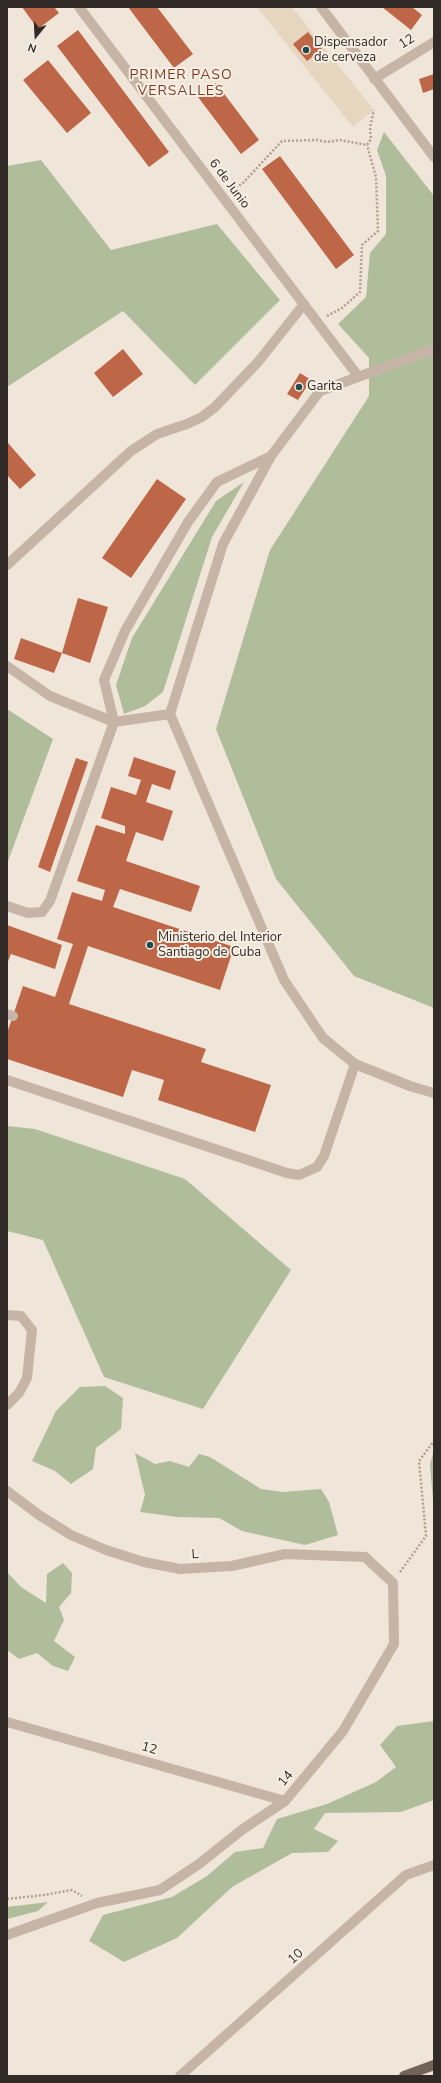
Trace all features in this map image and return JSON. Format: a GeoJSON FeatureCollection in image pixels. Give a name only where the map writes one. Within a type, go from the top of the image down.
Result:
{"type":"FeatureCollection","features":[{"type":"Feature","properties":{"kind":"main road"},"geometry":{"type":"LineString","coordinates":[[404,2076],[434,2065]]}},
{"type":"Feature","properties":{"kind":"street","name":"6 de Junio"},"geometry":{"type":"LineString","coordinates":[[79,7],[358,376]]}},
{"type":"Feature","properties":{"kind":"street"},"geometry":{"type":"LineString","coordinates":[[322,7],[374,79],[434,157]]}},
{"type":"Feature","properties":{"kind":"street","name":"12"},"geometry":{"type":"LineString","coordinates":[[374,79],[434,42]]}},
{"type":"Feature","properties":{"kind":"street"},"geometry":{"type":"LineString","coordinates":[[7,565],[131,451],[157,434],[187,424],[202,417],[215,407],[258,362],[304,304]]}},
{"type":"Feature","properties":{"kind":"street"},"geometry":{"type":"LineString","coordinates":[[434,349],[320,391],[271,456],[223,544],[170,714],[284,980],[323,1038],[355,1064],[410,1086],[434,1093]]}},
{"type":"Feature","properties":{"kind":"street"},"geometry":{"type":"LineString","coordinates":[[7,906],[28,913],[42,912],[50,901],[114,722],[104,680],[125,631],[188,522],[217,482],[271,456]]}},
{"type":"Feature","properties":{"kind":"street"},"geometry":{"type":"LineString","coordinates":[[7,666],[50,696],[114,722],[170,714]]}},
{"type":"Feature","properties":{"kind":"street"},"geometry":{"type":"LineString","coordinates":[[7,1080],[287,1173],[299,1175],[317,1167],[324,1156],[355,1064]]}},
{"type":"Feature","properties":{"kind":"street"},"geometry":{"type":"LineString","coordinates":[[7,1316],[21,1316],[32,1330],[27,1378],[19,1393],[7,1405]]}},
{"type":"Feature","properties":{"kind":"street","name":"L"},"geometry":{"type":"LineString","coordinates":[[7,1491],[71,1535],[106,1550],[144,1562],[180,1568],[232,1566],[285,1554],[365,1557],[393,1583]]}},
{"type":"Feature","properties":{"kind":"street","name":"14"},"geometry":{"type":"LineString","coordinates":[[7,1935],[97,1904],[160,1890],[199,1864],[243,1829],[285,1801],[343,1731],[394,1644],[393,1583]]}},
{"type":"Feature","properties":{"kind":"street","name":"12"},"geometry":{"type":"LineString","coordinates":[[7,1722],[285,1801]]}},
{"type":"Feature","properties":{"kind":"street","name":"10"},"geometry":{"type":"LineString","coordinates":[[180,2076],[406,1876],[434,1865]]}},
{"type":"Feature","properties":{"kind":"path"},"geometry":{"type":"LineString","coordinates":[[316,321],[342,308],[360,292],[362,245],[378,231],[376,177],[367,145],[371,139],[370,127],[374,110]]}},
{"type":"Feature","properties":{"kind":"path"},"geometry":{"type":"LineString","coordinates":[[222,195],[242,184],[282,141],[317,140],[328,142],[340,140],[367,145]]}},
{"type":"Feature","properties":{"kind":"path"},"geometry":{"type":"LineString","coordinates":[[393,1583],[426,1536],[419,1461],[434,1441]]}},
{"type":"Feature","properties":{"kind":"path"},"geometry":{"type":"LineString","coordinates":[[7,1899],[72,1890],[97,1904]]}},
{"type":"Feature","properties":{"kind":"green space"},"geometry":{"type":"Polygon","coordinates":[[[384,132],[434,196],[434,1008],[354,976],[276,879],[216,729],[270,550],[369,396],[369,358],[338,324],[366,297],[370,253],[386,234],[386,176],[377,150],[384,132]]]}},
{"type":"Feature","properties":{"kind":"green space"},"geometry":{"type":"Polygon","coordinates":[[[41,160],[111,250],[217,224],[280,300],[195,385],[123,311],[7,387],[7,166],[41,160]]]}},
{"type":"Feature","properties":{"kind":"green space"},"geometry":{"type":"Polygon","coordinates":[[[244,482],[212,537],[163,692],[145,706],[124,714],[116,685],[132,638],[216,501],[244,482]]]}},
{"type":"Feature","properties":{"kind":"green space"},"geometry":{"type":"Polygon","coordinates":[[[7,709],[53,739],[7,864],[7,709]]]}},
{"type":"Feature","properties":{"kind":"green space"},"geometry":{"type":"Polygon","coordinates":[[[7,1126],[35,1129],[185,1179],[291,1270],[203,1409],[104,1377],[43,1240],[7,1231],[7,1126]]]}},
{"type":"Feature","properties":{"kind":"green space"},"geometry":{"type":"Polygon","coordinates":[[[105,1386],[123,1398],[121,1429],[96,1448],[93,1469],[71,1484],[55,1471],[32,1461],[56,1411],[80,1387],[105,1386]]]}},
{"type":"Feature","properties":{"kind":"green space"},"geometry":{"type":"Polygon","coordinates":[[[434,1449],[434,1512],[430,1465],[434,1449]]]}},
{"type":"Feature","properties":{"kind":"green space"},"geometry":{"type":"Polygon","coordinates":[[[135,1453],[155,1464],[170,1461],[189,1467],[199,1454],[210,1457],[261,1489],[283,1492],[321,1489],[329,1502],[338,1535],[305,1545],[242,1531],[219,1518],[177,1517],[140,1512],[145,1495],[135,1453]]]}},
{"type":"Feature","properties":{"kind":"green space"},"geometry":{"type":"Polygon","coordinates":[[[63,1563],[72,1573],[71,1593],[59,1607],[64,1620],[54,1641],[75,1657],[68,1671],[53,1666],[37,1653],[19,1659],[7,1650],[7,1572],[21,1587],[46,1603],[47,1574],[63,1563]]]}},
{"type":"Feature","properties":{"kind":"green space"},"geometry":{"type":"Polygon","coordinates":[[[434,1721],[434,1800],[401,1812],[325,1813],[314,1829],[338,1841],[328,1852],[292,1853],[232,1887],[177,1938],[124,1962],[89,1941],[103,1915],[172,1897],[207,1876],[235,1852],[263,1848],[277,1819],[327,1804],[376,1782],[396,1767],[380,1745],[397,1726],[434,1721]]]}},
{"type":"Feature","properties":{"kind":"green space"},"geometry":{"type":"Polygon","coordinates":[[[48,1902],[38,1911],[7,1919],[7,1907],[48,1902]]]}},
{"type":"Feature","properties":{"kind":"shaded area"},"geometry":{"type":"Polygon","coordinates":[[[257,7],[292,7],[374,110],[353,127],[257,7]]]}},
{"type":"Feature","properties":{"kind":"building"},"geometry":{"type":"Polygon","coordinates":[[[22,7],[54,7],[59,13],[38,29],[22,7]]]}},
{"type":"Feature","properties":{"kind":"building"},"geometry":{"type":"Polygon","coordinates":[[[128,7],[157,7],[193,54],[174,68],[128,7]]]}},
{"type":"Feature","properties":{"kind":"building"},"geometry":{"type":"Polygon","coordinates":[[[382,7],[412,7],[422,15],[411,30],[382,7]]]}},
{"type":"Feature","properties":{"kind":"building"},"geometry":{"type":"Polygon","coordinates":[[[78,30],[169,152],[149,167],[57,46],[78,30]]]}},
{"type":"Feature","properties":{"kind":"building"},"geometry":{"type":"Polygon","coordinates":[[[308,32],[322,49],[307,61],[293,44],[308,32]]]}},
{"type":"Feature","properties":{"kind":"building"},"geometry":{"type":"Polygon","coordinates":[[[48,60],[91,113],[67,133],[23,80],[48,60]]]}},
{"type":"Feature","properties":{"kind":"building"},"geometry":{"type":"Polygon","coordinates":[[[434,74],[434,89],[423,93],[419,79],[434,74]]]}},
{"type":"Feature","properties":{"kind":"building"},"geometry":{"type":"Polygon","coordinates":[[[216,83],[259,140],[241,154],[198,97],[216,83]]]}},
{"type":"Feature","properties":{"kind":"building"},"geometry":{"type":"Polygon","coordinates":[[[280,156],[354,255],[336,269],[262,169],[280,156]]]}},
{"type":"Feature","properties":{"kind":"building"},"geometry":{"type":"Polygon","coordinates":[[[123,349],[143,374],[113,397],[94,373],[123,349]]]}},
{"type":"Feature","properties":{"kind":"building","name":"Garita"},"geometry":{"type":"Polygon","coordinates":[[[300,373],[311,380],[298,400],[287,394],[300,373]]]}},
{"type":"Feature","properties":{"kind":"building"},"geometry":{"type":"Polygon","coordinates":[[[8,443],[36,475],[20,489],[7,475],[8,443]]]}},
{"type":"Feature","properties":{"kind":"building"},"geometry":{"type":"Polygon","coordinates":[[[157,479],[186,499],[131,578],[102,558],[157,479]]]}},
{"type":"Feature","properties":{"kind":"building"},"geometry":{"type":"Polygon","coordinates":[[[78,598],[108,607],[90,663],[62,653],[78,598]]]}},
{"type":"Feature","properties":{"kind":"building"},"geometry":{"type":"Polygon","coordinates":[[[21,638],[62,653],[54,673],[14,659],[21,638]]]}},
{"type":"Feature","properties":{"kind":"building","name":"Ministerio del Interior Santiago de Cuba"},"geometry":{"type":"Polygon","coordinates":[[[134,757],[176,771],[170,790],[152,784],[146,802],[173,811],[163,841],[136,832],[126,861],[200,886],[191,912],[120,889],[113,907],[234,947],[220,990],[88,946],[69,1004],[206,1049],[201,1062],[271,1085],[255,1132],[158,1100],[164,1080],[132,1070],[123,1097],[7,1059],[7,1033],[23,986],[55,997],[73,944],[57,939],[72,892],[102,901],[105,890],[77,881],[96,825],[125,834],[125,826],[101,818],[111,787],[136,795],[141,780],[128,776],[134,757]]]}},
{"type":"Feature","properties":{"kind":"building"},"geometry":{"type":"Polygon","coordinates":[[[76,758],[88,762],[50,872],[38,867],[76,758]]]}},
{"type":"Feature","properties":{"kind":"building"},"geometry":{"type":"Polygon","coordinates":[[[7,925],[62,945],[55,969],[11,954],[7,964],[7,925]]]}},
{"type":"Feature","properties":{"kind":"place","name":"Dispensador de cerveza"},"geometry":{"type":"Point","coordinates":[306,50]}},
{"type":"Feature","properties":{"kind":"place","name":"Garita"},"geometry":{"type":"Point","coordinates":[299,387]}},
{"type":"Feature","properties":{"kind":"place","name":"Ministerio del Interior Santiago de Cuba"},"geometry":{"type":"Point","coordinates":[150,945]}},
{"type":"Feature","properties":{"kind":"district","name":"PRIMER PASO VERSALLES"},"geometry":{"type":"Point","coordinates":[181,84]}}]}
